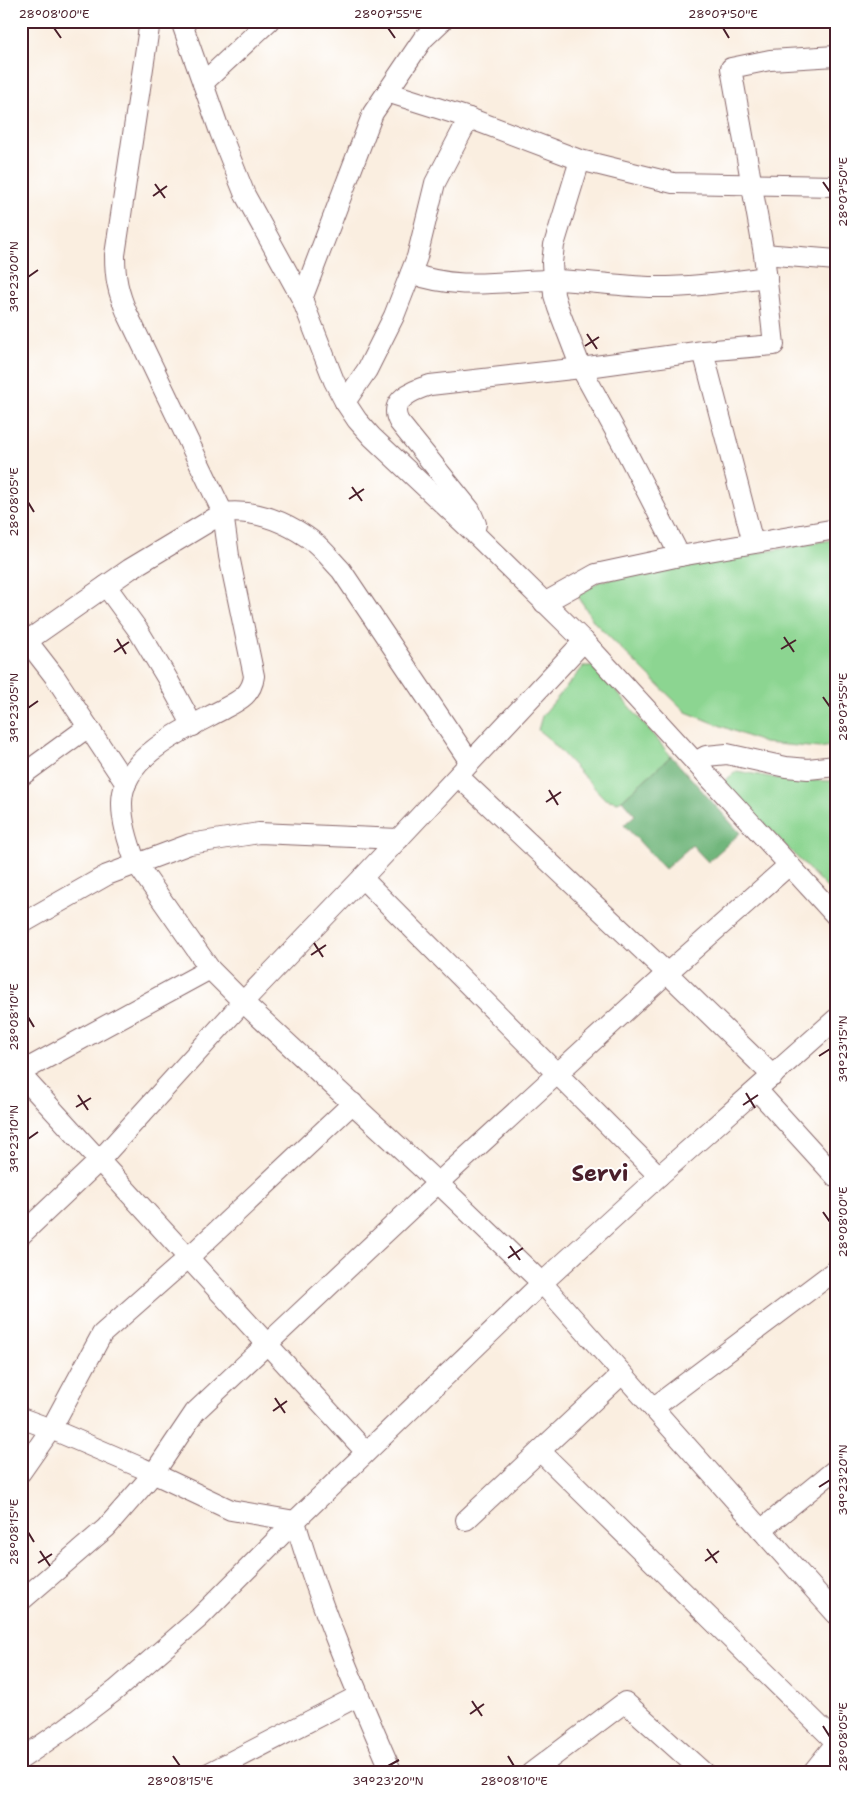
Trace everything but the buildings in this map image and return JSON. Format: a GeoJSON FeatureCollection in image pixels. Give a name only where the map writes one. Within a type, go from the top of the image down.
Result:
{"type":"FeatureCollection","features":[{"type":"Feature","properties":{"kind":"street"},"geometry":{"type":"LineString","coordinates":[[150,21],[115,255],[115,276],[118,294],[223,513],[228,556],[254,676],[253,683],[247,694],[241,699],[193,726],[139,762],[126,784],[122,803],[129,843],[136,863],[210,969],[542,1283],[836,1614]]}},
{"type":"Feature","properties":{"kind":"street"},"geometry":{"type":"LineString","coordinates":[[181,21],[220,132],[245,195],[302,299],[334,381],[357,420],[372,437],[474,533],[584,642],[836,916]]}},
{"type":"Feature","properties":{"kind":"street"},"geometry":{"type":"LineString","coordinates":[[203,83],[269,21]]}},
{"type":"Feature","properties":{"kind":"street"},"geometry":{"type":"LineString","coordinates":[[302,299],[373,113],[423,39],[442,21]]}},
{"type":"Feature","properties":{"kind":"street"},"geometry":{"type":"LineString","coordinates":[[474,533],[477,528],[470,510],[399,422],[395,410],[398,402],[412,392],[430,385],[581,368],[703,351],[774,345],[764,254],[731,68],[770,60],[836,56]]}},
{"type":"Feature","properties":{"kind":"street"},"geometry":{"type":"LineString","coordinates":[[387,92],[469,118],[580,160],[673,183],[751,186],[836,186]]}},
{"type":"Feature","properties":{"kind":"street"},"geometry":{"type":"LineString","coordinates":[[345,402],[371,362],[394,316],[417,257],[435,183],[469,118]]}},
{"type":"Feature","properties":{"kind":"street"},"geometry":{"type":"LineString","coordinates":[[580,160],[556,235],[552,263],[552,280],[558,308],[581,368],[680,556]]}},
{"type":"Feature","properties":{"kind":"street"},"geometry":{"type":"LineString","coordinates":[[764,254],[836,260]]}},
{"type":"Feature","properties":{"kind":"street"},"geometry":{"type":"LineString","coordinates":[[411,273],[436,281],[463,284],[552,280],[650,287],[688,286],[767,277]]}},
{"type":"Feature","properties":{"kind":"street"},"geometry":{"type":"LineString","coordinates":[[703,351],[753,543]]}},
{"type":"Feature","properties":{"kind":"street"},"geometry":{"type":"LineString","coordinates":[[126,784],[55,677],[24,637],[130,569],[223,513],[240,511],[269,517],[286,524],[315,543],[341,570],[464,769],[667,973],[773,1076]]}},
{"type":"Feature","properties":{"kind":"street"},"geometry":{"type":"LineString","coordinates":[[544,604],[596,574],[680,556],[836,529]]}},
{"type":"Feature","properties":{"kind":"street"},"geometry":{"type":"LineString","coordinates":[[106,586],[138,630],[168,678],[193,726]]}},
{"type":"Feature","properties":{"kind":"street"},"geometry":{"type":"LineString","coordinates":[[21,1235],[99,1160],[243,1002],[584,642]]}},
{"type":"Feature","properties":{"kind":"street"},"geometry":{"type":"LineString","coordinates":[[21,776],[88,727]]}},
{"type":"Feature","properties":{"kind":"street"},"geometry":{"type":"LineString","coordinates":[[695,762],[706,756],[727,754],[786,767],[836,766]]}},
{"type":"Feature","properties":{"kind":"street"},"geometry":{"type":"LineString","coordinates":[[21,924],[108,875],[190,844],[259,834],[398,839]]}},
{"type":"Feature","properties":{"kind":"street"},"geometry":{"type":"LineString","coordinates":[[21,1601],[106,1528],[154,1473],[195,1412],[438,1183],[788,865]]}},
{"type":"Feature","properties":{"kind":"street"},"geometry":{"type":"LineString","coordinates":[[362,878],[659,1176]]}},
{"type":"Feature","properties":{"kind":"street"},"geometry":{"type":"LineString","coordinates":[[210,969],[21,1073],[366,1452]]}},
{"type":"Feature","properties":{"kind":"street"},"geometry":{"type":"LineString","coordinates":[[21,1759],[66,1728],[139,1670],[199,1618],[295,1521],[542,1283],[659,1176],[836,1020]]}},
{"type":"Feature","properties":{"kind":"street"},"geometry":{"type":"LineString","coordinates":[[757,1090],[836,1177]]}},
{"type":"Feature","properties":{"kind":"street"},"geometry":{"type":"LineString","coordinates":[[21,1472],[51,1429],[102,1334],[188,1258],[353,1103]]}},
{"type":"Feature","properties":{"kind":"street"},"geometry":{"type":"LineString","coordinates":[[653,1408],[836,1270]]}},
{"type":"Feature","properties":{"kind":"street"},"geometry":{"type":"LineString","coordinates":[[466,1520],[622,1374]]}},
{"type":"Feature","properties":{"kind":"street"},"geometry":{"type":"LineString","coordinates":[[21,1418],[154,1473],[231,1510],[295,1521]]}},
{"type":"Feature","properties":{"kind":"street"},"geometry":{"type":"LineString","coordinates":[[540,1451],[836,1742],[812,1773]]}},
{"type":"Feature","properties":{"kind":"street"},"geometry":{"type":"LineString","coordinates":[[761,1530],[836,1469]]}},
{"type":"Feature","properties":{"kind":"street"},"geometry":{"type":"LineString","coordinates":[[295,1521],[307,1561],[358,1696],[392,1773]]}},
{"type":"Feature","properties":{"kind":"street"},"geometry":{"type":"LineString","coordinates":[[209,1773],[358,1696]]}},
{"type":"Feature","properties":{"kind":"street"},"geometry":{"type":"LineString","coordinates":[[531,1773],[625,1702],[701,1772]]}},
{"type":"Feature","properties":{"kind":"green space"},"geometry":{"type":"Polygon","coordinates":[[[836,539],[836,745],[820,748],[764,743],[686,712],[594,622],[578,596],[600,581],[836,539]]]}},
{"type":"Feature","properties":{"kind":"green space"},"geometry":{"type":"Polygon","coordinates":[[[584,666],[595,666],[671,756],[618,802],[605,799],[549,739],[538,730],[542,716],[584,666]]]}},
{"type":"Feature","properties":{"kind":"green space"},"geometry":{"type":"Polygon","coordinates":[[[671,756],[740,833],[708,862],[692,845],[665,869],[624,825],[635,815],[622,800],[671,756]]]}},
{"type":"Feature","properties":{"kind":"green space"},"geometry":{"type":"Polygon","coordinates":[[[737,771],[786,780],[836,781],[836,897],[723,782],[737,771]]]}},
{"type":"Feature","properties":{"kind":"district","name":"Servi"},"geometry":{"type":"Point","coordinates":[600,1173]}}]}
